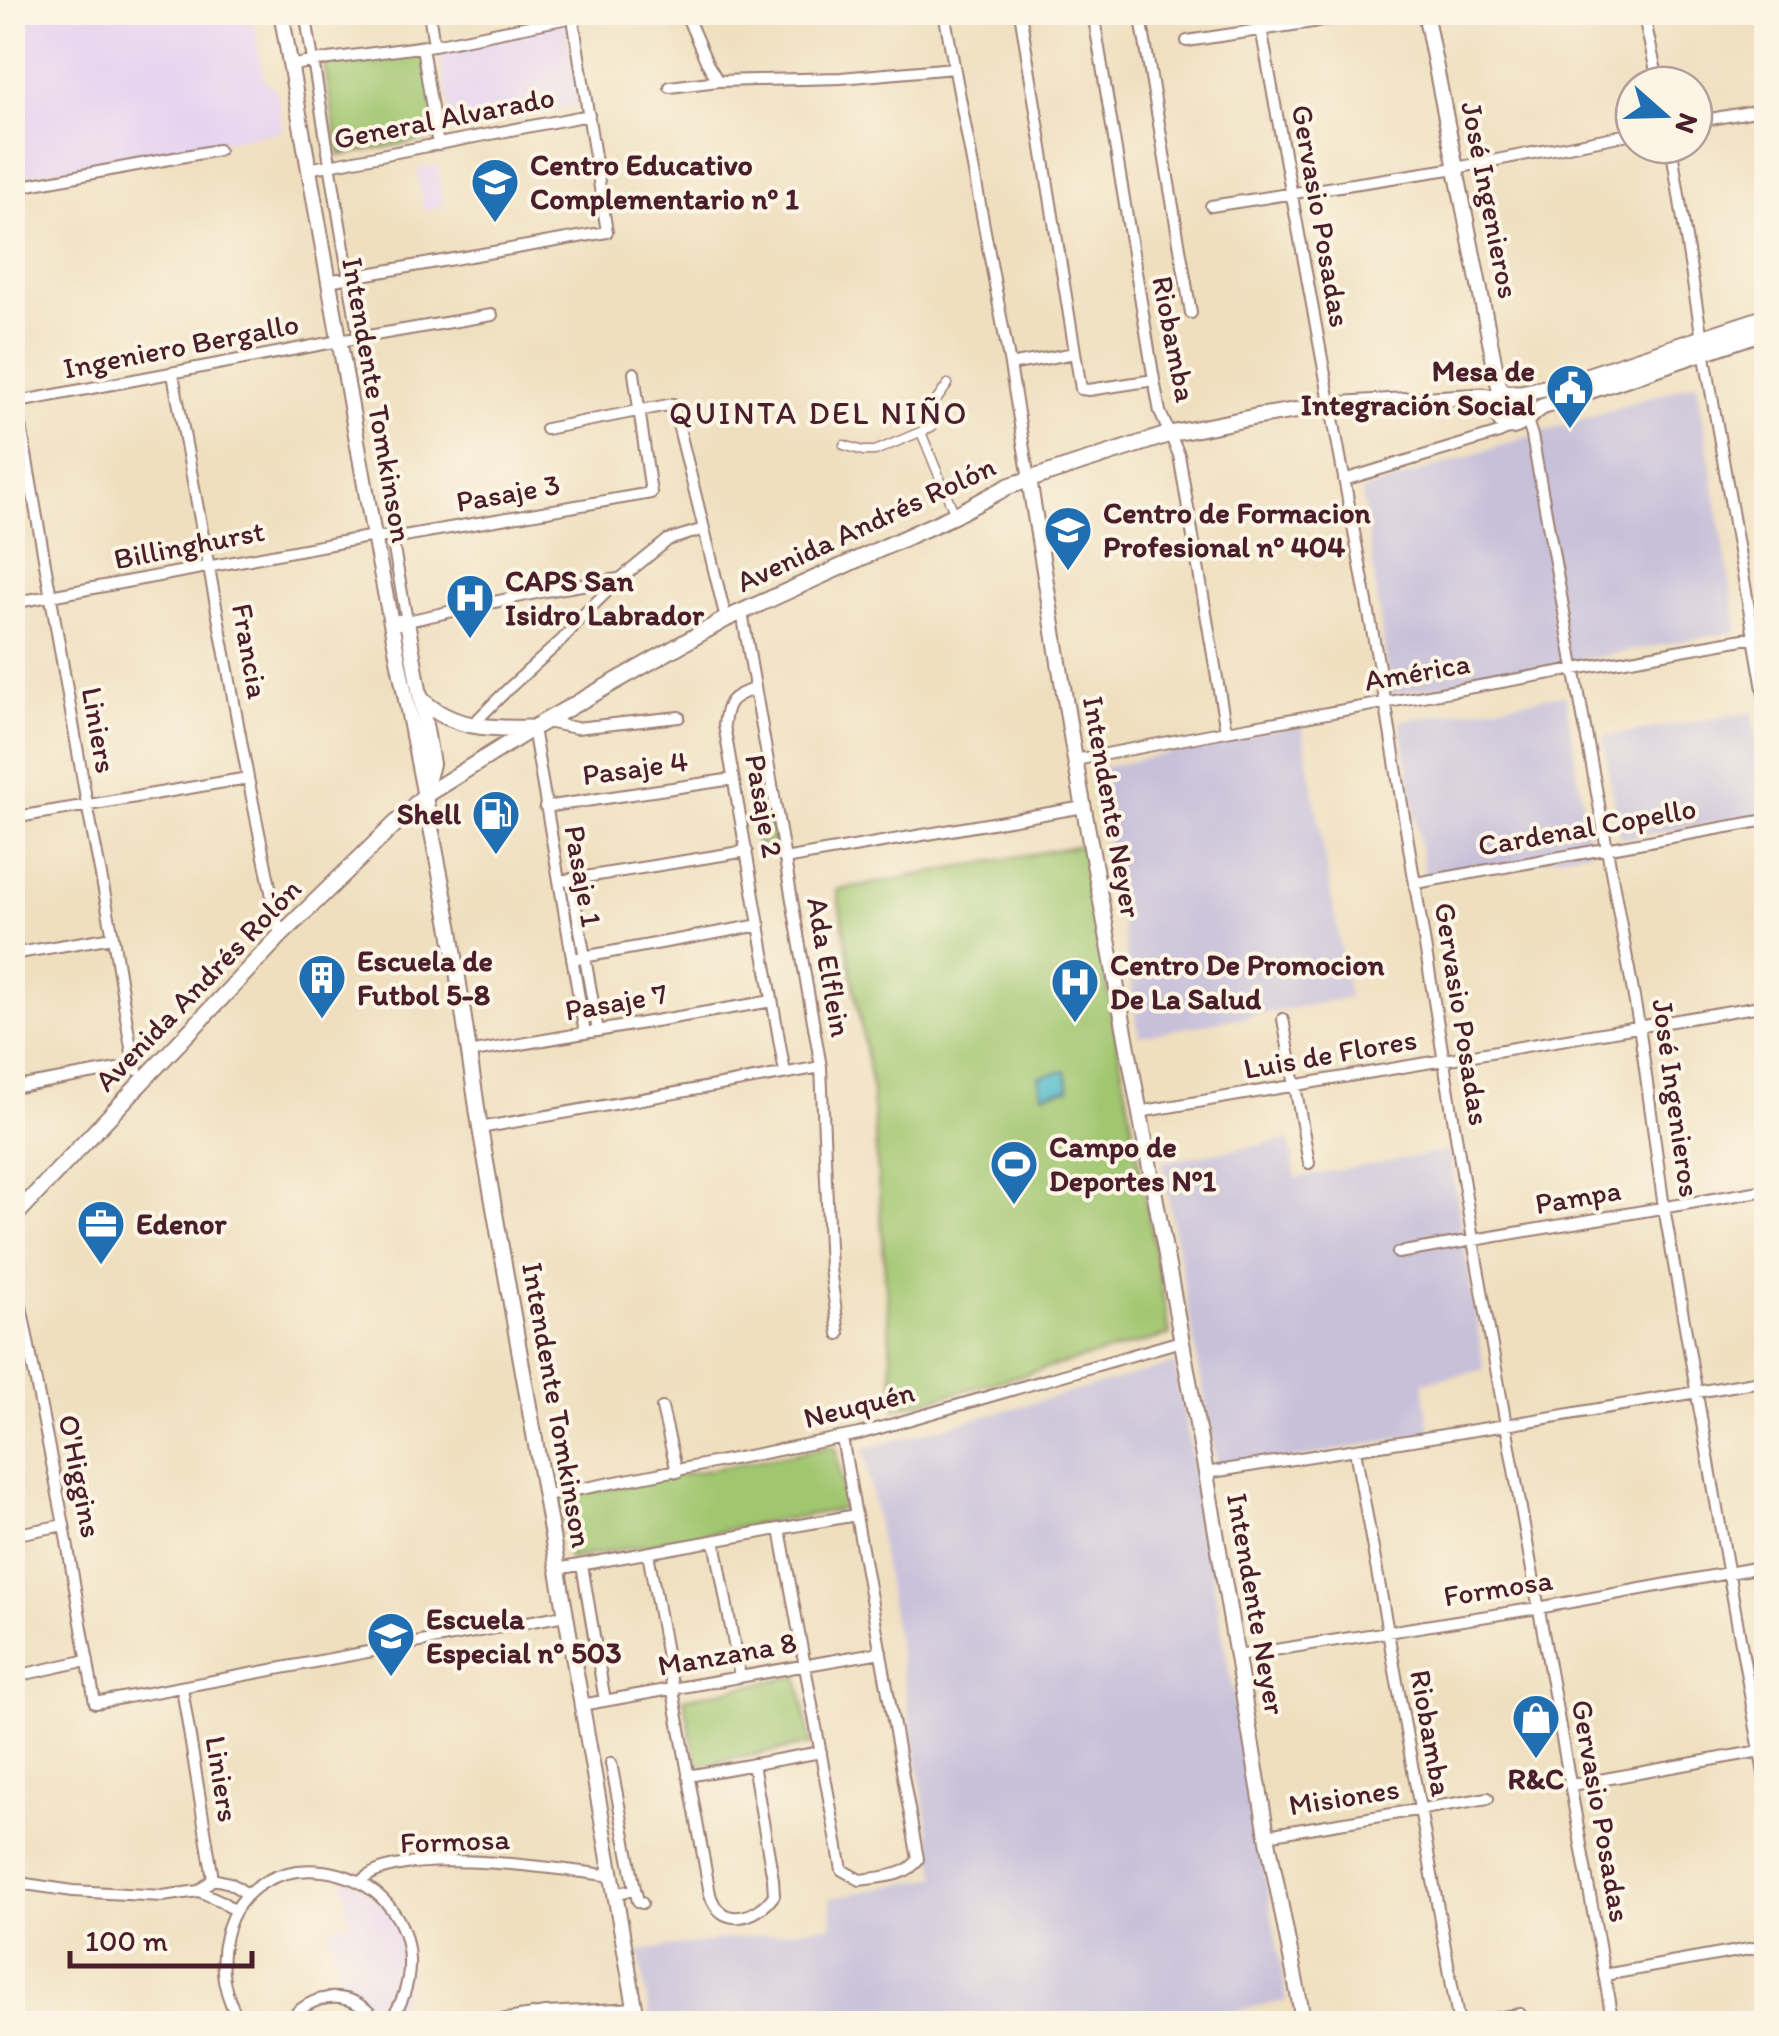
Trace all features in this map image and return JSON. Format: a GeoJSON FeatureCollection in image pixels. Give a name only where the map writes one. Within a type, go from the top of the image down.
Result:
{"type":"FeatureCollection","features":[{"type":"Feature","properties":{"kind":"main road"},"geometry":{"type":"LineString","coordinates":[[1523,420],[1542,407],[1766,317]]}},
{"type":"Feature","properties":{"kind":"main road"},"geometry":{"type":"LineString","coordinates":[[1522,394],[1766,331]]}},
{"type":"Feature","properties":{"kind":"main road"},"geometry":{"type":"LineString","coordinates":[[1499,401],[1514,392],[1522,394],[1528,399],[1523,420]]}},
{"type":"Feature","properties":{"kind":"main road","name":"Avenida Andrés Rolón"},"geometry":{"type":"LineString","coordinates":[[12,1219],[280,936],[424,796],[539,725],[726,619],[955,515],[1009,486],[1170,434],[1331,405],[1480,396],[1499,401],[1498,418],[1506,424],[1523,420]]}},
{"type":"Feature","properties":{"kind":"main road"},"geometry":{"type":"LineString","coordinates":[[422,700],[435,713],[472,726],[495,729],[539,725]]}},
{"type":"Feature","properties":{"kind":"street","name":"Intendente Tomkinson"},"geometry":{"type":"LineString","coordinates":[[281,12],[374,536],[450,930],[480,1128],[637,2016]]}},
{"type":"Feature","properties":{"kind":"street","name":"Intendente Tomkinson"},"geometry":{"type":"LineString","coordinates":[[305,12],[359,339]]}},
{"type":"Feature","properties":{"kind":"street"},"geometry":{"type":"LineString","coordinates":[[429,12],[428,46],[438,145]]}},
{"type":"Feature","properties":{"kind":"street"},"geometry":{"type":"LineString","coordinates":[[686,12],[718,80]]}},
{"type":"Feature","properties":{"kind":"street","name":"Intendente Neyer"},"geometry":{"type":"LineString","coordinates":[[944,12],[1010,365],[1084,808],[1206,1473],[1267,1835],[1304,2024]]}},
{"type":"Feature","properties":{"kind":"street"},"geometry":{"type":"LineString","coordinates":[[1020,12],[1081,389],[1154,380]]}},
{"type":"Feature","properties":{"kind":"street","name":"Riobamba"},"geometry":{"type":"LineString","coordinates":[[1093,12],[1154,380],[1160,412],[1179,455],[1226,730]]}},
{"type":"Feature","properties":{"kind":"street"},"geometry":{"type":"LineString","coordinates":[[1140,12],[1192,313]]}},
{"type":"Feature","properties":{"kind":"street","name":"Gervasio Posadas"},"geometry":{"type":"LineString","coordinates":[[1258,12],[1386,703],[1472,1240],[1614,2024]]}},
{"type":"Feature","properties":{"kind":"street"},"geometry":{"type":"LineString","coordinates":[[1187,41],[1378,12]]}},
{"type":"Feature","properties":{"kind":"street","name":"José Ingenieros"},"geometry":{"type":"LineString","coordinates":[[1425,12],[1499,401]]}},
{"type":"Feature","properties":{"kind":"street"},"geometry":{"type":"LineString","coordinates":[[1644,12],[1654,65]]}},
{"type":"Feature","properties":{"kind":"street"},"geometry":{"type":"LineString","coordinates":[[290,66],[428,46],[572,14],[607,231],[328,282]]}},
{"type":"Feature","properties":{"kind":"street"},"geometry":{"type":"LineString","coordinates":[[670,87],[718,80],[841,78],[954,68]]}},
{"type":"Feature","properties":{"kind":"street"},"geometry":{"type":"LineString","coordinates":[[1714,118],[1766,108]]}},
{"type":"Feature","properties":{"kind":"street","name":"General Alvarado"},"geometry":{"type":"LineString","coordinates":[[308,169],[589,115]]}},
{"type":"Feature","properties":{"kind":"street"},"geometry":{"type":"LineString","coordinates":[[1210,206],[1456,168],[1614,137]]}},
{"type":"Feature","properties":{"kind":"street"},"geometry":{"type":"LineString","coordinates":[[12,188],[218,150]]}},
{"type":"Feature","properties":{"kind":"street"},"geometry":{"type":"LineString","coordinates":[[1674,165],[1703,345],[1761,636],[1766,706]]}},
{"type":"Feature","properties":{"kind":"street","name":"Ingeniero Bergallo"},"geometry":{"type":"LineString","coordinates":[[15,403],[492,316]]}},
{"type":"Feature","properties":{"kind":"street"},"geometry":{"type":"LineString","coordinates":[[1010,365],[1075,353]]}},
{"type":"Feature","properties":{"kind":"street"},"geometry":{"type":"LineString","coordinates":[[634,373],[638,412]]}},
{"type":"Feature","properties":{"kind":"street","name":"Francia"},"geometry":{"type":"LineString","coordinates":[[173,374],[280,936]]}},
{"type":"Feature","properties":{"kind":"street"},"geometry":{"type":"LineString","coordinates":[[844,445],[875,451],[932,426],[926,415],[948,384]]}},
{"type":"Feature","properties":{"kind":"street","name":"Liniers"},"geometry":{"type":"LineString","coordinates":[[15,403],[134,1066]]}},
{"type":"Feature","properties":{"kind":"street"},"geometry":{"type":"LineString","coordinates":[[546,430],[669,403],[675,406],[726,619]]}},
{"type":"Feature","properties":{"kind":"street","name":"Pasaje 3"},"geometry":{"type":"LineString","coordinates":[[374,536],[392,538],[651,493],[638,412]]}},
{"type":"Feature","properties":{"kind":"street"},"geometry":{"type":"LineString","coordinates":[[1344,480],[1498,433],[1523,420]]}},
{"type":"Feature","properties":{"kind":"street","name":"José Ingenieros"},"geometry":{"type":"LineString","coordinates":[[1523,420],[1532,436],[1639,1025],[1664,1208],[1764,1751],[1766,1785]]}},
{"type":"Feature","properties":{"kind":"street"},"geometry":{"type":"LineString","coordinates":[[921,432],[955,515]]}},
{"type":"Feature","properties":{"kind":"street"},"geometry":{"type":"LineString","coordinates":[[472,726],[620,579],[668,540],[704,529]]}},
{"type":"Feature","properties":{"kind":"street","name":"Billinghurst"},"geometry":{"type":"LineString","coordinates":[[12,603],[374,536]]}},
{"type":"Feature","properties":{"kind":"street","name":"Intendente Tomkinson"},"geometry":{"type":"LineString","coordinates":[[392,538],[432,764],[424,796]]}},
{"type":"Feature","properties":{"kind":"street"},"geometry":{"type":"LineString","coordinates":[[391,623],[620,579]]}},
{"type":"Feature","properties":{"kind":"street","name":"Ada Elflein"},"geometry":{"type":"LineString","coordinates":[[742,612],[820,1066],[830,1269],[839,1334]]}},
{"type":"Feature","properties":{"kind":"street","name":"América"},"geometry":{"type":"LineString","coordinates":[[1076,760],[1761,636]]}},
{"type":"Feature","properties":{"kind":"street","name":"Pasaje 2"},"geometry":{"type":"LineString","coordinates":[[755,688],[728,702],[724,724],[785,1073]]}},
{"type":"Feature","properties":{"kind":"street"},"geometry":{"type":"LineString","coordinates":[[539,725],[576,728],[679,717]]}},
{"type":"Feature","properties":{"kind":"street","name":"Pasaje 1"},"geometry":{"type":"LineString","coordinates":[[539,725],[545,806],[586,957],[598,1031]]}},
{"type":"Feature","properties":{"kind":"street"},"geometry":{"type":"LineString","coordinates":[[12,818],[248,778]]}},
{"type":"Feature","properties":{"kind":"street","name":"Pasaje 4"},"geometry":{"type":"LineString","coordinates":[[545,806],[733,778]]}},
{"type":"Feature","properties":{"kind":"street"},"geometry":{"type":"LineString","coordinates":[[784,858],[1084,808]]}},
{"type":"Feature","properties":{"kind":"street","name":"Cardenal Copello"},"geometry":{"type":"LineString","coordinates":[[1416,883],[1766,820]]}},
{"type":"Feature","properties":{"kind":"street"},"geometry":{"type":"LineString","coordinates":[[566,880],[747,851]]}},
{"type":"Feature","properties":{"kind":"street","name":"Pasaje 1"},"geometry":{"type":"LineString","coordinates":[[566,880],[572,959],[585,1033]]}},
{"type":"Feature","properties":{"kind":"street"},"geometry":{"type":"LineString","coordinates":[[572,959],[760,925]]}},
{"type":"Feature","properties":{"kind":"street"},"geometry":{"type":"LineString","coordinates":[[12,954],[113,937]]}},
{"type":"Feature","properties":{"kind":"street","name":"Pasaje 7"},"geometry":{"type":"LineString","coordinates":[[468,1052],[772,1001]]}},
{"type":"Feature","properties":{"kind":"street","name":"Luis de Flores"},"geometry":{"type":"LineString","coordinates":[[1139,1112],[1766,1005]]}},
{"type":"Feature","properties":{"kind":"street"},"geometry":{"type":"LineString","coordinates":[[1283,1020],[1309,1163]]}},
{"type":"Feature","properties":{"kind":"street"},"geometry":{"type":"LineString","coordinates":[[12,1088],[134,1066],[145,1079]]}},
{"type":"Feature","properties":{"kind":"street"},"geometry":{"type":"LineString","coordinates":[[480,1128],[820,1066]]}},
{"type":"Feature","properties":{"kind":"street","name":"Pampa"},"geometry":{"type":"LineString","coordinates":[[1398,1253],[1766,1190]]}},
{"type":"Feature","properties":{"kind":"street","name":"O'Higgins"},"geometry":{"type":"LineString","coordinates":[[12,1260],[95,1703],[182,1688]]}},
{"type":"Feature","properties":{"kind":"street","name":"Neuquén"},"geometry":{"type":"LineString","coordinates":[[545,1496],[842,1438],[1181,1341]]}},
{"type":"Feature","properties":{"kind":"street"},"geometry":{"type":"LineString","coordinates":[[1206,1473],[1766,1380]]}},
{"type":"Feature","properties":{"kind":"street"},"geometry":{"type":"LineString","coordinates":[[662,1408],[677,1472]]}},
{"type":"Feature","properties":{"kind":"street"},"geometry":{"type":"LineString","coordinates":[[780,1529],[842,1870],[860,1880],[909,1871],[918,1860],[842,1438]]}},
{"type":"Feature","properties":{"kind":"street","name":"Riobamba"},"geometry":{"type":"LineString","coordinates":[[1355,1450],[1460,2024]]}},
{"type":"Feature","properties":{"kind":"street"},"geometry":{"type":"LineString","coordinates":[[557,1569],[856,1515]]}},
{"type":"Feature","properties":{"kind":"street"},"geometry":{"type":"LineString","coordinates":[[12,1535],[64,1525]]}},
{"type":"Feature","properties":{"kind":"street"},"geometry":{"type":"LineString","coordinates":[[715,1541],[740,1677]]}},
{"type":"Feature","properties":{"kind":"street"},"geometry":{"type":"LineString","coordinates":[[648,1553],[714,1906],[727,1917],[740,1917],[764,1907],[774,1895],[753,1764]]}},
{"type":"Feature","properties":{"kind":"street"},"geometry":{"type":"LineString","coordinates":[[582,1565],[604,1701]]}},
{"type":"Feature","properties":{"kind":"street","name":"Formosa"},"geometry":{"type":"LineString","coordinates":[[1237,1656],[1538,1608],[1766,1566]]}},
{"type":"Feature","properties":{"kind":"street"},"geometry":{"type":"LineString","coordinates":[[182,1688],[565,1616]]}},
{"type":"Feature","properties":{"kind":"street","name":"Manzana 8"},"geometry":{"type":"LineString","coordinates":[[581,1706],[881,1652]]}},
{"type":"Feature","properties":{"kind":"street"},"geometry":{"type":"LineString","coordinates":[[12,1677],[88,1660]]}},
{"type":"Feature","properties":{"kind":"street","name":"Liniers"},"geometry":{"type":"LineString","coordinates":[[182,1688],[213,1878]]}},
{"type":"Feature","properties":{"kind":"street"},"geometry":{"type":"LineString","coordinates":[[1572,1785],[1764,1751]]}},
{"type":"Feature","properties":{"kind":"street"},"geometry":{"type":"LineString","coordinates":[[688,1776],[821,1752]]}},
{"type":"Feature","properties":{"kind":"street"},"geometry":{"type":"LineString","coordinates":[[611,1763],[635,1890],[642,1903]]}},
{"type":"Feature","properties":{"kind":"street","name":"Misiones"},"geometry":{"type":"LineString","coordinates":[[1267,1835],[1488,1798]]}},
{"type":"Feature","properties":{"kind":"street","name":"Formosa"},"geometry":{"type":"LineString","coordinates":[[248,1894],[273,1878],[302,1870],[333,1872],[362,1881],[370,1872],[397,1865],[522,1864],[612,1876]]}},
{"type":"Feature","properties":{"kind":"street"},"geometry":{"type":"LineString","coordinates":[[199,1892],[213,1878],[248,1894],[235,1910],[223,1946],[222,1966],[230,2002],[242,2024]]}},
{"type":"Feature","properties":{"kind":"street"},"geometry":{"type":"LineString","coordinates":[[362,1881],[376,1891],[398,1918],[408,1950],[407,1984],[388,2024]]}},
{"type":"Feature","properties":{"kind":"street"},"geometry":{"type":"LineString","coordinates":[[12,1882],[73,1891],[162,1896],[199,1892],[235,1910]]}},
{"type":"Feature","properties":{"kind":"street"},"geometry":{"type":"LineString","coordinates":[[615,1894],[635,1890]]}},
{"type":"Feature","properties":{"kind":"street"},"geometry":{"type":"LineString","coordinates":[[1604,1976],[1766,1946]]}},
{"type":"Feature","properties":{"kind":"street"},"geometry":{"type":"LineString","coordinates":[[287,2024],[294,2012],[307,2003],[335,1996],[359,2003],[380,2024]]}},
{"type":"Feature","properties":{"kind":"street"},"geometry":{"type":"LineString","coordinates":[[472,2024],[546,2013],[637,2016]]}},
{"type":"Feature","properties":{"kind":"street"},"geometry":{"type":"LineString","coordinates":[[1460,2024],[1520,2014]]}},
{"type":"Feature","properties":{"kind":"shaded area"},"geometry":{"type":"Polygon","coordinates":[[[13,12],[253,13],[264,80],[276,89],[283,131],[13,177],[13,12]]]}},
{"type":"Feature","properties":{"kind":"shaded area"},"geometry":{"type":"Polygon","coordinates":[[[564,21],[579,106],[453,129],[438,44],[564,21]]]}},
{"type":"Feature","properties":{"kind":"shaded area"},"geometry":{"type":"Polygon","coordinates":[[[438,166],[443,206],[424,211],[417,169],[438,166]]]}},
{"type":"Feature","properties":{"kind":"shaded area"},"geometry":{"type":"Polygon","coordinates":[[[1697,382],[1738,631],[1391,695],[1362,491],[1697,382]]]}},
{"type":"Feature","properties":{"kind":"shaded area"},"geometry":{"type":"Polygon","coordinates":[[[1565,694],[1590,851],[1425,878],[1400,721],[1565,694]]]}},
{"type":"Feature","properties":{"kind":"shaded area"},"geometry":{"type":"Polygon","coordinates":[[[1753,712],[1766,814],[1620,839],[1603,737],[1753,712]]]}},
{"type":"Feature","properties":{"kind":"shaded area"},"geometry":{"type":"Polygon","coordinates":[[[1302,724],[1349,998],[1139,1036],[1097,769],[1302,724]]]}},
{"type":"Feature","properties":{"kind":"shaded area"},"geometry":{"type":"Polygon","coordinates":[[[1290,1140],[1296,1178],[1449,1151],[1484,1370],[1423,1382],[1430,1432],[1218,1473],[1162,1162],[1290,1140]]]}},
{"type":"Feature","properties":{"kind":"shaded area"},"geometry":{"type":"Polygon","coordinates":[[[1175,1364],[1287,2001],[1163,2024],[651,2023],[639,1951],[833,1925],[830,1898],[937,1877],[864,1449],[1175,1364]]]}},
{"type":"Feature","properties":{"kind":"shaded area"},"geometry":{"type":"Polygon","coordinates":[[[342,1872],[394,1915],[410,1973],[393,2017],[381,2023],[342,1996],[328,1925],[349,1922],[342,1872]]]}},
{"type":"Feature","properties":{"kind":"green space"},"geometry":{"type":"Polygon","coordinates":[[[427,46],[442,137],[340,155],[324,64],[427,46]]]}},
{"type":"Feature","properties":{"kind":"green space"},"geometry":{"type":"Polygon","coordinates":[[[769,805],[775,842],[757,846],[750,808],[769,805]]]}},
{"type":"Feature","properties":{"kind":"green space","name":"Campo de Deportes Nº1"},"geometry":{"type":"Polygon","coordinates":[[[1082,845],[1170,1335],[895,1409],[871,1082],[837,890],[1082,845]]]}},
{"type":"Feature","properties":{"kind":"green space"},"geometry":{"type":"Polygon","coordinates":[[[835,1446],[846,1508],[569,1559],[558,1498],[835,1446]]]}},
{"type":"Feature","properties":{"kind":"green space"},"geometry":{"type":"Polygon","coordinates":[[[798,1676],[811,1744],[697,1766],[684,1698],[798,1676]]]}},
{"type":"Feature","properties":{"kind":"green space"},"geometry":{"type":"Polygon","coordinates":[[[334,2009],[361,2014],[372,2024],[301,2024],[312,2015],[334,2009]]]}},
{"type":"Feature","properties":{"kind":"water"},"geometry":{"type":"Polygon","coordinates":[[[1066,1071],[1069,1089],[1042,1094],[1039,1076],[1066,1071]]]}},
{"type":"Feature","properties":{"kind":"place","name":"Centro Educativo Complementario nº 1"},"geometry":{"type":"Point","coordinates":[495,224]}},
{"type":"Feature","properties":{"kind":"place","name":"Mesa de Integración Social"},"geometry":{"type":"Point","coordinates":[1570,430]}},
{"type":"Feature","properties":{"kind":"place","name":"Centro de Formacion Profesional nº 404"},"geometry":{"type":"Point","coordinates":[1068,572]}},
{"type":"Feature","properties":{"kind":"place","name":"CAPS San Isidro Labrador"},"geometry":{"type":"Point","coordinates":[470,640]}},
{"type":"Feature","properties":{"kind":"place","name":"Shell"},"geometry":{"type":"Point","coordinates":[496,856]}},
{"type":"Feature","properties":{"kind":"place","name":"Escuela de Futbol 5-8"},"geometry":{"type":"Point","coordinates":[322,1020]}},
{"type":"Feature","properties":{"kind":"place","name":"Centro De Promocion De La Salud"},"geometry":{"type":"Point","coordinates":[1075,1024]}},
{"type":"Feature","properties":{"kind":"place","name":"Campo de Deportes Nº1"},"geometry":{"type":"Point","coordinates":[1014,1206]}},
{"type":"Feature","properties":{"kind":"place","name":"Edenor"},"geometry":{"type":"Point","coordinates":[101,1266]}},
{"type":"Feature","properties":{"kind":"place","name":"Escuela Especial nº 503"},"geometry":{"type":"Point","coordinates":[391,1678]}},
{"type":"Feature","properties":{"kind":"place","name":"R&C"},"geometry":{"type":"Point","coordinates":[1536,1760]}},
{"type":"Feature","properties":{"kind":"district","name":"QUINTA DEL NIÑO"},"geometry":{"type":"Point","coordinates":[819,413]}}]}
